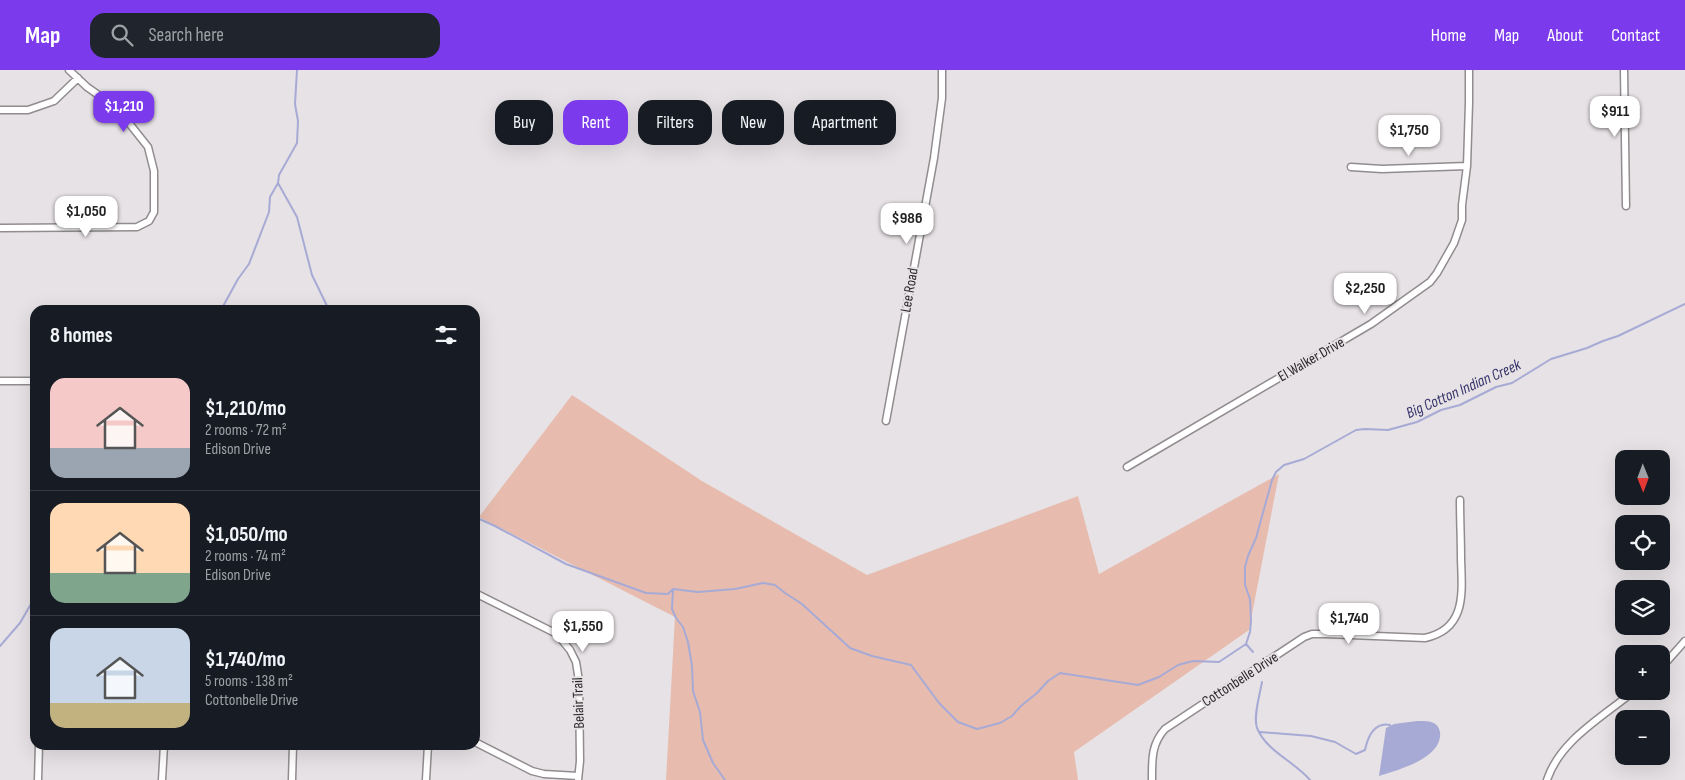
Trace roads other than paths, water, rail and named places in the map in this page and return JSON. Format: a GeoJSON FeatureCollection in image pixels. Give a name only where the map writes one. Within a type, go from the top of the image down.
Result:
{"type":"FeatureCollection","features":[{"type":"Feature","properties":{"kind":"street"},"geometry":{"type":"LineString","coordinates":[[0,228],[137,227],[149,221],[154,212],[154,171],[148,147],[117,108],[109,104],[69,70]]}},
{"type":"Feature","properties":{"kind":"street","name":"Lee Road"},"geometry":{"type":"LineString","coordinates":[[886,421],[934,158],[942,98],[942,70]]}},
{"type":"Feature","properties":{"kind":"street","name":"El Walker Drive"},"geometry":{"type":"LineString","coordinates":[[1127,467],[1371,324],[1430,282],[1454,243],[1462,220],[1467,166],[1469,70]]}},
{"type":"Feature","properties":{"kind":"street"},"geometry":{"type":"LineString","coordinates":[[1624,70],[1626,206]]}},
{"type":"Feature","properties":{"kind":"street"},"geometry":{"type":"LineString","coordinates":[[0,110],[28,110],[54,101],[78,78]]}},
{"type":"Feature","properties":{"kind":"street"},"geometry":{"type":"LineString","coordinates":[[1352,167],[1382,169],[1467,166]]}},
{"type":"Feature","properties":{"kind":"street"},"geometry":{"type":"LineString","coordinates":[[0,381],[30,381]]}},
{"type":"Feature","properties":{"kind":"street","name":"Cottonbelle Drive"},"geometry":{"type":"LineString","coordinates":[[1152,780],[1154,748],[1157,739],[1164,729],[1304,637],[1312,634],[1325,634],[1425,638],[1449,626],[1457,615],[1462,595],[1460,500]]}},
{"type":"Feature","properties":{"kind":"street","name":"Belair Trail"},"geometry":{"type":"LineString","coordinates":[[480,596],[557,634],[570,650],[576,662],[579,681],[580,761],[578,778]]}},
{"type":"Feature","properties":{"kind":"street"},"geometry":{"type":"LineString","coordinates":[[1670,658],[1685,642]]}},
{"type":"Feature","properties":{"kind":"street"},"geometry":{"type":"LineString","coordinates":[[1547,780],[1559,756],[1569,744],[1623,700]]}},
{"type":"Feature","properties":{"kind":"street"},"geometry":{"type":"LineString","coordinates":[[480,745],[532,771],[578,778]]}},
{"type":"Feature","properties":{"kind":"street"},"geometry":{"type":"LineString","coordinates":[[38,780],[39,750]]}},
{"type":"Feature","properties":{"kind":"street"},"geometry":{"type":"LineString","coordinates":[[162,780],[164,750]]}},
{"type":"Feature","properties":{"kind":"street"},"geometry":{"type":"LineString","coordinates":[[292,780],[293,750]]}},
{"type":"Feature","properties":{"kind":"street"},"geometry":{"type":"LineString","coordinates":[[426,780],[428,750]]}},
{"type":"Feature","properties":{"kind":"water"},"geometry":{"type":"Polygon","coordinates":[[[1417,721],[1431,722],[1439,728],[1439,741],[1434,749],[1418,761],[1379,776],[1386,728],[1394,724],[1417,721]]]}},
{"type":"Feature","properties":{"kind":"waterway","name":"Big Cotton Indian Creek"},"geometry":{"type":"LineString","coordinates":[[297,70],[295,104],[298,121],[297,143],[279,175],[278,183],[297,217],[312,275],[327,305]]}},
{"type":"Feature","properties":{"kind":"waterway"},"geometry":{"type":"LineString","coordinates":[[224,305],[249,264],[269,212],[270,197],[278,183]]}},
{"type":"Feature","properties":{"kind":"waterway","name":"Big Cotton Indian Creek"},"geometry":{"type":"LineString","coordinates":[[480,519],[566,564],[646,593],[668,594],[673,589],[698,592],[735,589],[763,583],[775,585],[802,604],[850,648],[872,656],[911,665],[939,703],[958,722],[977,729],[1000,723],[1012,716],[1048,681],[1060,673],[1138,685],[1159,677],[1178,665],[1193,661],[1219,662],[1246,644],[1251,621],[1250,599],[1245,585],[1245,567],[1256,538],[1272,480],[1276,472],[1284,465],[1304,459],[1356,430],[1388,430],[1417,422],[1441,410],[1460,405],[1496,387],[1512,383],[1551,359],[1618,336],[1685,304]]}},
{"type":"Feature","properties":{"kind":"waterway"},"geometry":{"type":"LineString","coordinates":[[673,589],[672,609],[683,627],[688,642],[692,666],[693,691],[700,712],[703,740],[713,763],[725,780]]}},
{"type":"Feature","properties":{"kind":"waterway"},"geometry":{"type":"LineString","coordinates":[[0,646],[20,623],[30,606]]}},
{"type":"Feature","properties":{"kind":"waterway"},"geometry":{"type":"LineString","coordinates":[[1246,644],[1253,652]]}},
{"type":"Feature","properties":{"kind":"waterway"},"geometry":{"type":"LineString","coordinates":[[1262,682],[1256,712],[1257,728],[1267,744],[1304,773],[1310,780]]}},
{"type":"Feature","properties":{"kind":"waterway"},"geometry":{"type":"LineString","coordinates":[[1260,732],[1311,736],[1335,742],[1356,754],[1365,750],[1370,735],[1376,728],[1390,725]]}}]}
